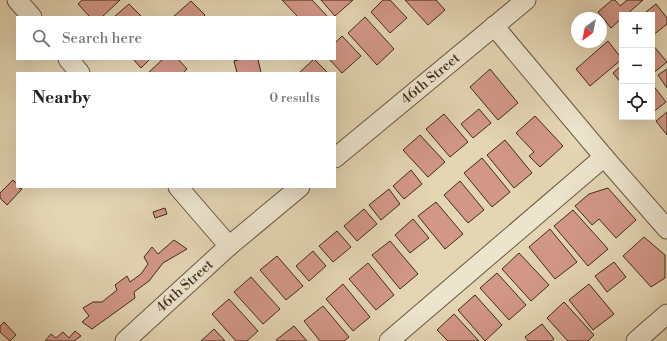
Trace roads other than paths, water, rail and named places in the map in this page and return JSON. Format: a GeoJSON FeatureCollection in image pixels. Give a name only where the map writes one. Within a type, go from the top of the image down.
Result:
{"type":"FeatureCollection","features":[{"type":"Feature","properties":{"kind":"street"},"geometry":{"type":"LineString","coordinates":[[17,0],[31,16]]}},
{"type":"Feature","properties":{"kind":"street","name":"46th Street"},"geometry":{"type":"LineString","coordinates":[[336,157],[526,0]]}},
{"type":"Feature","properties":{"kind":"street"},"geometry":{"type":"LineString","coordinates":[[494,26],[604,157],[667,228]]}},
{"type":"Feature","properties":{"kind":"street"},"geometry":{"type":"LineString","coordinates":[[69,60],[79,72]]}},
{"type":"Feature","properties":{"kind":"street"},"geometry":{"type":"LineString","coordinates":[[389,341],[604,157]]}},
{"type":"Feature","properties":{"kind":"street"},"geometry":{"type":"LineString","coordinates":[[179,188],[229,246]]}},
{"type":"Feature","properties":{"kind":"street","name":"46th Street"},"geometry":{"type":"LineString","coordinates":[[125,341],[229,246],[299,188]]}},
{"type":"Feature","properties":{"kind":"street"},"geometry":{"type":"LineString","coordinates":[[636,341],[667,314]]}}]}
